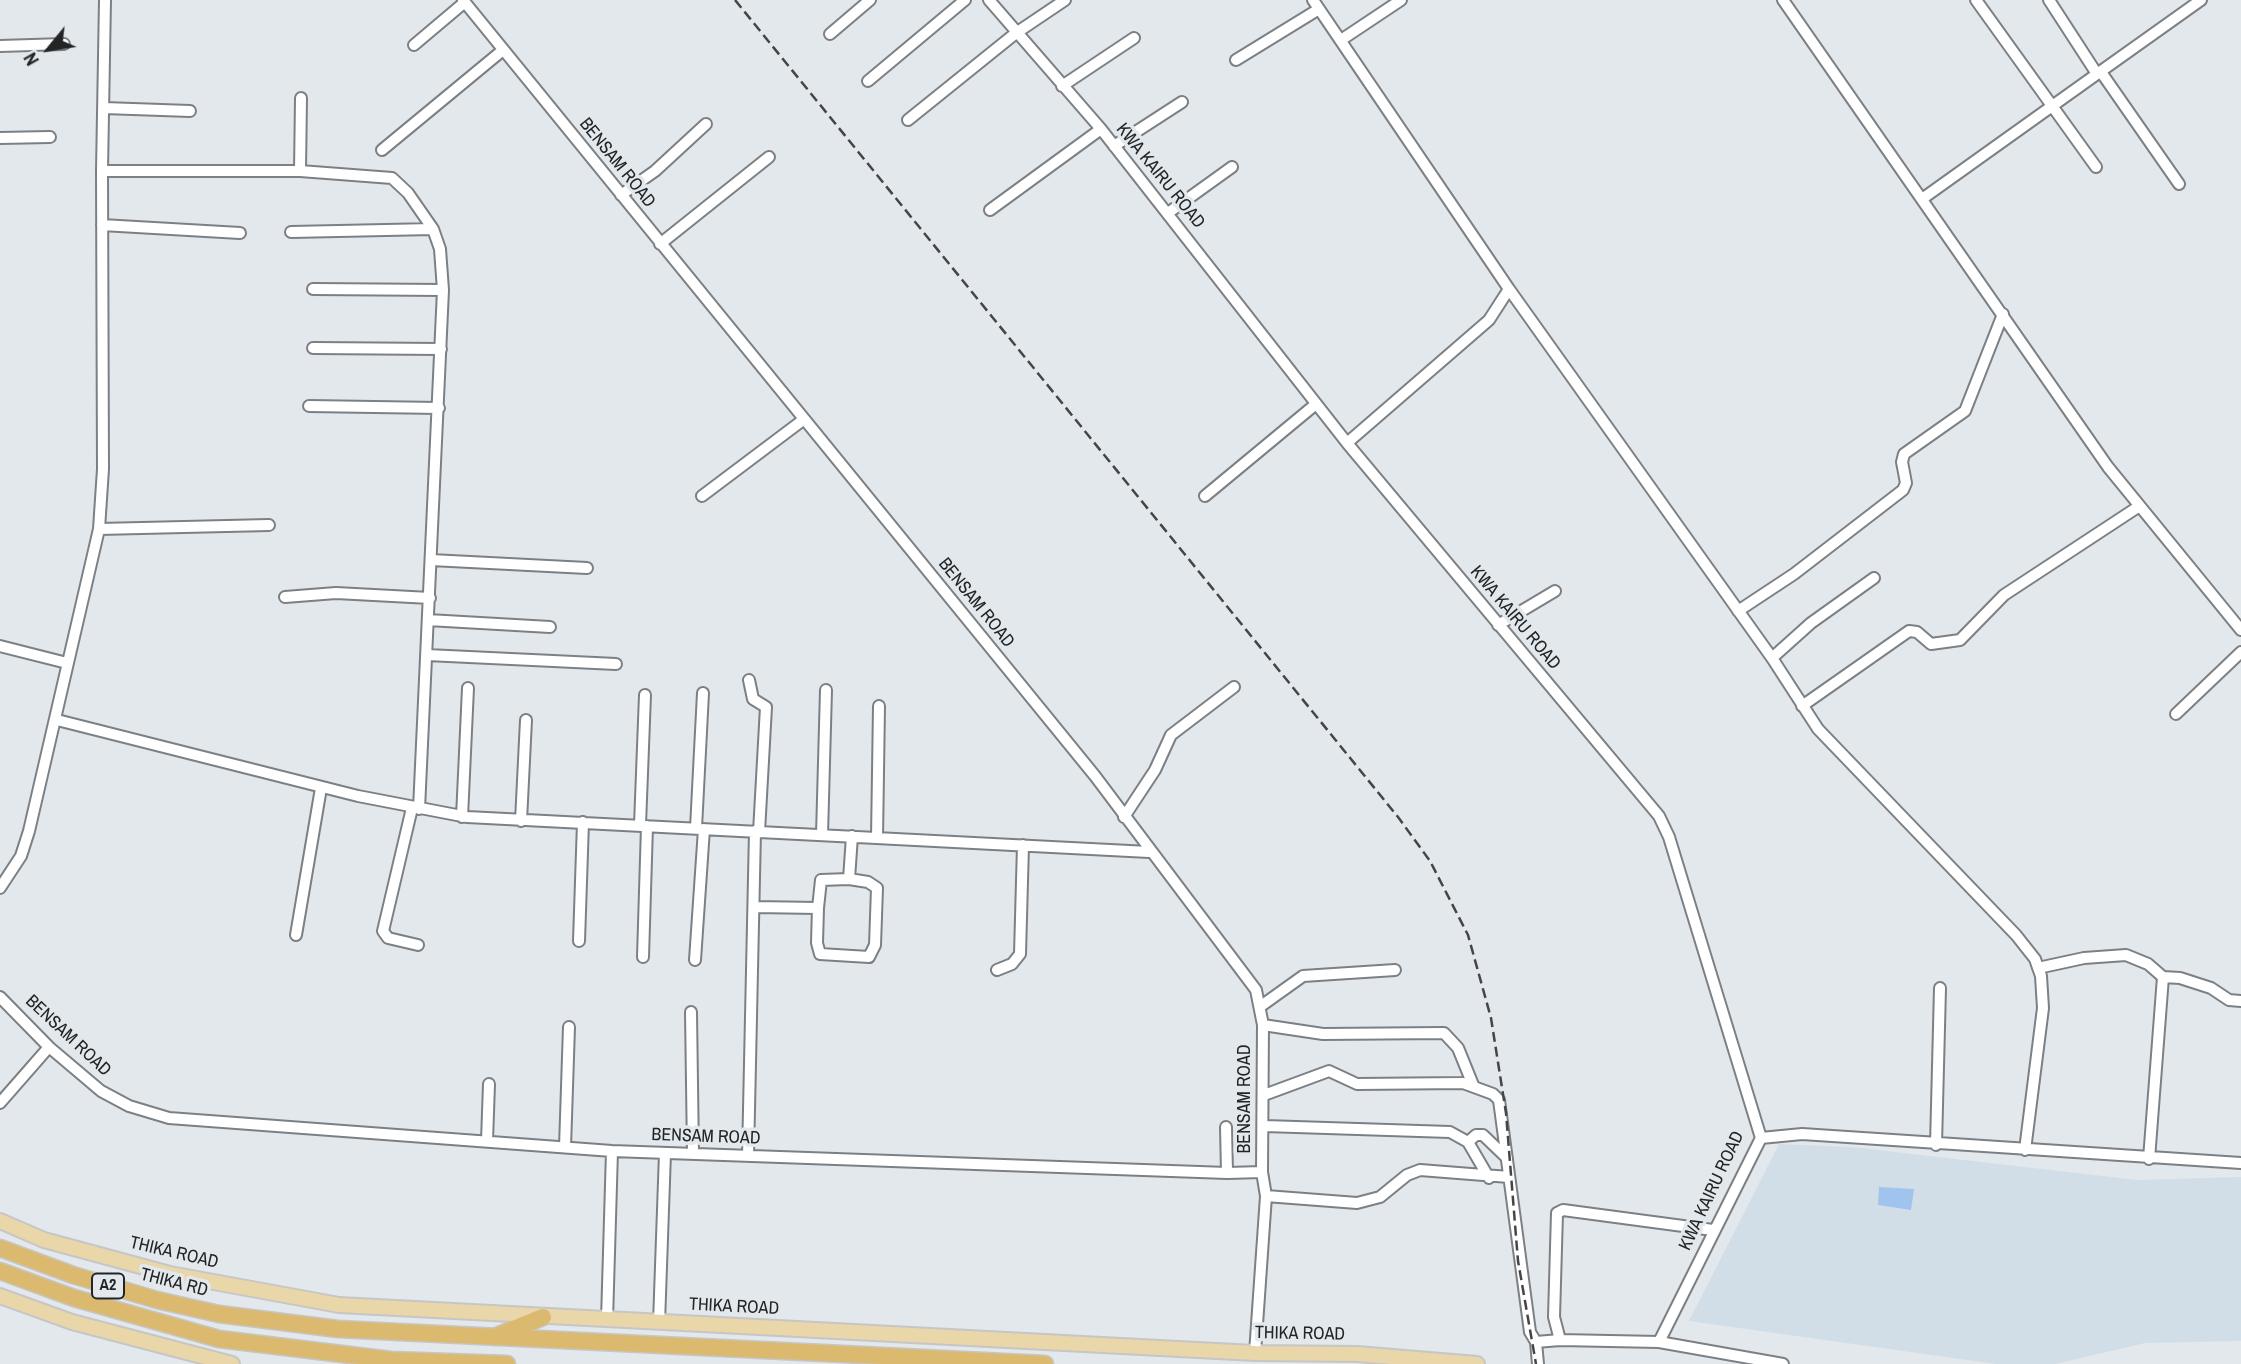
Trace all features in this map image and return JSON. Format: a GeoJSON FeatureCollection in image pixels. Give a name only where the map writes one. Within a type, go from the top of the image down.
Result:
{"type":"FeatureCollection","features":[{"type":"Feature","properties":{"kind":"highway","name":"THIKA RD"},"geometry":{"type":"LineString","coordinates":[[0,1248],[85,1279],[219,1314],[360,1331],[488,1339]]}},
{"type":"Feature","properties":{"kind":"highway","name":"A2"},"geometry":{"type":"LineString","coordinates":[[0,1271],[97,1305],[219,1339],[391,1360],[504,1364]]}},
{"type":"Feature","properties":{"kind":"highway"},"geometry":{"type":"LineString","coordinates":[[488,1339],[543,1317]]}},
{"type":"Feature","properties":{"kind":"highway","name":"A2"},"geometry":{"type":"LineString","coordinates":[[488,1339],[1045,1364]]}},
{"type":"Feature","properties":{"kind":"main road","name":"THIKA ROAD"},"geometry":{"type":"LineString","coordinates":[[0,1221],[44,1240],[170,1274],[327,1303],[395,1310],[1255,1353],[1357,1354],[1477,1364]]}},
{"type":"Feature","properties":{"kind":"main road"},"geometry":{"type":"LineString","coordinates":[[0,1296],[72,1322],[232,1364]]}},
{"type":"Feature","properties":{"kind":"street"},"geometry":{"type":"LineString","coordinates":[[0,888],[21,856],[57,720],[99,528],[104,459],[102,171],[105,0]]}},
{"type":"Feature","properties":{"kind":"street"},"geometry":{"type":"LineString","coordinates":[[830,34],[870,0]]}},
{"type":"Feature","properties":{"kind":"street"},"geometry":{"type":"LineString","coordinates":[[868,81],[964,0]]}},
{"type":"Feature","properties":{"kind":"street","name":"KWA KAIRU ROAD"},"geometry":{"type":"LineString","coordinates":[[989,0],[1101,129],[1347,443],[1660,816],[1669,836],[1761,1138],[1659,1342]]}},
{"type":"Feature","properties":{"kind":"street"},"geometry":{"type":"LineString","coordinates":[[908,120],[1016,33],[1065,0]]}},
{"type":"Feature","properties":{"kind":"street"},"geometry":{"type":"LineString","coordinates":[[1341,40],[1401,0]]}},
{"type":"Feature","properties":{"kind":"street"},"geometry":{"type":"LineString","coordinates":[[1783,0],[2138,507],[2241,631]]}},
{"type":"Feature","properties":{"kind":"street"},"geometry":{"type":"LineString","coordinates":[[1976,0],[2096,167]]}},
{"type":"Feature","properties":{"kind":"street"},"geometry":{"type":"LineString","coordinates":[[2049,0],[2179,184]]}},
{"type":"Feature","properties":{"kind":"street"},"geometry":{"type":"LineString","coordinates":[[1922,198],[2201,0]]}},
{"type":"Feature","properties":{"kind":"street"},"geometry":{"type":"LineString","coordinates":[[414,46],[464,1]]}},
{"type":"Feature","properties":{"kind":"street","name":"BENSAM ROAD"},"geometry":{"type":"LineString","coordinates":[[0,997],[50,1047],[101,1091],[129,1106],[169,1118],[612,1151],[1227,1173],[1262,1172],[1265,1126],[1263,1025],[1261,1006],[1255,990],[1086,765],[464,1]]}},
{"type":"Feature","properties":{"kind":"street"},"geometry":{"type":"LineString","coordinates":[[1237,60],[1316,5],[1509,289],[1772,658],[1802,706],[1833,747],[2016,935],[2038,968],[2043,1008],[2025,1150]]}},
{"type":"Feature","properties":{"kind":"street"},"geometry":{"type":"LineString","coordinates":[[1062,86],[1134,38]]}},
{"type":"Feature","properties":{"kind":"street"},"geometry":{"type":"LineString","coordinates":[[0,46],[64,44]]}},
{"type":"Feature","properties":{"kind":"street"},"geometry":{"type":"LineString","coordinates":[[382,150],[503,50]]}},
{"type":"Feature","properties":{"kind":"street"},"geometry":{"type":"LineString","coordinates":[[300,172],[301,98]]}},
{"type":"Feature","properties":{"kind":"street"},"geometry":{"type":"LineString","coordinates":[[1114,146],[1182,102]]}},
{"type":"Feature","properties":{"kind":"street"},"geometry":{"type":"LineString","coordinates":[[104,108],[190,111]]}},
{"type":"Feature","properties":{"kind":"street"},"geometry":{"type":"LineString","coordinates":[[621,195],[655,170],[706,124]]}},
{"type":"Feature","properties":{"kind":"street"},"geometry":{"type":"LineString","coordinates":[[990,210],[1101,129]]}},
{"type":"Feature","properties":{"kind":"street"},"geometry":{"type":"LineString","coordinates":[[0,138],[50,137]]}},
{"type":"Feature","properties":{"kind":"street"},"geometry":{"type":"LineString","coordinates":[[660,244],[769,157]]}},
{"type":"Feature","properties":{"kind":"street"},"geometry":{"type":"LineString","coordinates":[[1168,213],[1232,167]]}},
{"type":"Feature","properties":{"kind":"street"},"geometry":{"type":"LineString","coordinates":[[102,171],[300,172],[392,178],[408,193],[433,229],[440,249],[443,290],[427,655],[416,809],[383,932],[388,938],[418,946]]}},
{"type":"Feature","properties":{"kind":"street"},"geometry":{"type":"LineString","coordinates":[[102,225],[240,233]]}},
{"type":"Feature","properties":{"kind":"street"},"geometry":{"type":"LineString","coordinates":[[290,232],[433,229]]}},
{"type":"Feature","properties":{"kind":"street"},"geometry":{"type":"LineString","coordinates":[[313,289],[443,290]]}},
{"type":"Feature","properties":{"kind":"street"},"geometry":{"type":"LineString","coordinates":[[1347,443],[1489,320],[1509,289]]}},
{"type":"Feature","properties":{"kind":"street"},"geometry":{"type":"LineString","coordinates":[[1738,611],[1794,575],[1903,490],[1906,483],[1902,461],[1904,454],[1965,411],[2003,314]]}},
{"type":"Feature","properties":{"kind":"street"},"geometry":{"type":"LineString","coordinates":[[313,348],[440,349]]}},
{"type":"Feature","properties":{"kind":"street"},"geometry":{"type":"LineString","coordinates":[[1205,496],[1316,404]]}},
{"type":"Feature","properties":{"kind":"street"},"geometry":{"type":"LineString","coordinates":[[309,407],[439,408]]}},
{"type":"Feature","properties":{"kind":"street"},"geometry":{"type":"LineString","coordinates":[[702,496],[803,420]]}},
{"type":"Feature","properties":{"kind":"street"},"geometry":{"type":"LineString","coordinates":[[1802,706],[1909,631],[1917,632],[1931,644],[1960,640],[2004,594],[2138,507]]}},
{"type":"Feature","properties":{"kind":"street"},"geometry":{"type":"LineString","coordinates":[[99,528],[269,525]]}},
{"type":"Feature","properties":{"kind":"street"},"geometry":{"type":"LineString","coordinates":[[431,560],[587,568]]}},
{"type":"Feature","properties":{"kind":"street"},"geometry":{"type":"LineString","coordinates":[[1772,658],[1811,623],[1874,578]]}},
{"type":"Feature","properties":{"kind":"street"},"geometry":{"type":"LineString","coordinates":[[1498,625],[1555,591]]}},
{"type":"Feature","properties":{"kind":"street"},"geometry":{"type":"LineString","coordinates":[[285,597],[337,593],[429,598]]}},
{"type":"Feature","properties":{"kind":"street"},"geometry":{"type":"LineString","coordinates":[[428,621],[550,626]]}},
{"type":"Feature","properties":{"kind":"street"},"geometry":{"type":"LineString","coordinates":[[0,646],[68,663]]}},
{"type":"Feature","properties":{"kind":"street"},"geometry":{"type":"LineString","coordinates":[[2176,714],[2241,652]]}},
{"type":"Feature","properties":{"kind":"street"},"geometry":{"type":"LineString","coordinates":[[427,655],[616,664]]}},
{"type":"Feature","properties":{"kind":"street"},"geometry":{"type":"LineString","coordinates":[[748,1156],[757,832],[766,707],[753,699],[749,680]]}},
{"type":"Feature","properties":{"kind":"street"},"geometry":{"type":"LineString","coordinates":[[1124,817],[1155,770],[1171,735],[1234,687]]}},
{"type":"Feature","properties":{"kind":"street"},"geometry":{"type":"LineString","coordinates":[[462,817],[468,688]]}},
{"type":"Feature","properties":{"kind":"street"},"geometry":{"type":"LineString","coordinates":[[821,835],[826,690]]}},
{"type":"Feature","properties":{"kind":"street"},"geometry":{"type":"LineString","coordinates":[[695,960],[703,693]]}},
{"type":"Feature","properties":{"kind":"street"},"geometry":{"type":"LineString","coordinates":[[643,957],[645,695]]}},
{"type":"Feature","properties":{"kind":"street"},"geometry":{"type":"LineString","coordinates":[[877,838],[879,706]]}},
{"type":"Feature","properties":{"kind":"street"},"geometry":{"type":"LineString","coordinates":[[57,720],[321,788],[462,817],[1149,852]]}},
{"type":"Feature","properties":{"kind":"street"},"geometry":{"type":"LineString","coordinates":[[521,821],[526,720]]}},
{"type":"Feature","properties":{"kind":"street"},"geometry":{"type":"LineString","coordinates":[[296,935],[321,788]]}},
{"type":"Feature","properties":{"kind":"street"},"geometry":{"type":"LineString","coordinates":[[579,941],[583,822]]}},
{"type":"Feature","properties":{"kind":"street"},"geometry":{"type":"LineString","coordinates":[[849,879],[852,836]]}},
{"type":"Feature","properties":{"kind":"street"},"geometry":{"type":"LineString","coordinates":[[997,970],[1012,964],[1020,954],[1023,845]]}},
{"type":"Feature","properties":{"kind":"street"},"geometry":{"type":"LineString","coordinates":[[849,879],[868,882],[877,888],[873,954],[869,957],[820,954],[817,943],[818,908],[821,880],[849,879]]}},
{"type":"Feature","properties":{"kind":"street"},"geometry":{"type":"LineString","coordinates":[[755,907],[818,908]]}},
{"type":"Feature","properties":{"kind":"street"},"geometry":{"type":"LineString","coordinates":[[2038,968],[2084,958],[2126,955],[2148,964],[2163,977],[2180,978],[2211,988],[2229,1000],[2241,1001]]}},
{"type":"Feature","properties":{"kind":"street"},"geometry":{"type":"LineString","coordinates":[[1261,1006],[1303,976],[1395,970]]}},
{"type":"Feature","properties":{"kind":"street"},"geometry":{"type":"LineString","coordinates":[[2149,1159],[2163,977]]}},
{"type":"Feature","properties":{"kind":"street"},"geometry":{"type":"LineString","coordinates":[[1936,1145],[1940,988]]}},
{"type":"Feature","properties":{"kind":"street"},"geometry":{"type":"LineString","coordinates":[[691,1012],[693,1154]]}},
{"type":"Feature","properties":{"kind":"street"},"geometry":{"type":"LineString","coordinates":[[1263,1025],[1323,1034],[1444,1033],[1458,1048],[1473,1085]]}},
{"type":"Feature","properties":{"kind":"street"},"geometry":{"type":"LineString","coordinates":[[565,1147],[569,1027]]}},
{"type":"Feature","properties":{"kind":"street"},"geometry":{"type":"LineString","coordinates":[[0,1103],[50,1047]]}},
{"type":"Feature","properties":{"kind":"street"},"geometry":{"type":"LineString","coordinates":[[1264,1095],[1329,1072],[1357,1084],[1473,1085],[1499,1100],[1530,1332],[1536,1342],[1538,1364]]}},
{"type":"Feature","properties":{"kind":"street"},"geometry":{"type":"LineString","coordinates":[[487,1141],[489,1084]]}},
{"type":"Feature","properties":{"kind":"street"},"geometry":{"type":"LineString","coordinates":[[1226,1126],[1227,1173]]}},
{"type":"Feature","properties":{"kind":"street"},"geometry":{"type":"LineString","coordinates":[[1265,1126],[1450,1132],[1468,1142],[1489,1178]]}},
{"type":"Feature","properties":{"kind":"street"},"geometry":{"type":"LineString","coordinates":[[1468,1142],[1476,1135],[1483,1135],[1507,1158]]}},
{"type":"Feature","properties":{"kind":"street"},"geometry":{"type":"LineString","coordinates":[[1761,1138],[1802,1135],[2241,1163]]}},
{"type":"Feature","properties":{"kind":"street"},"geometry":{"type":"LineString","coordinates":[[607,1320],[612,1151]]}},
{"type":"Feature","properties":{"kind":"street"},"geometry":{"type":"LineString","coordinates":[[659,1323],[665,1153]]}},
{"type":"Feature","properties":{"kind":"street"},"geometry":{"type":"LineString","coordinates":[[1266,1196],[1357,1203],[1380,1197],[1407,1175],[1420,1170],[1489,1178],[1509,1177]]}},
{"type":"Feature","properties":{"kind":"street"},"geometry":{"type":"LineString","coordinates":[[1255,1353],[1266,1196],[1262,1172]]}},
{"type":"Feature","properties":{"kind":"street"},"geometry":{"type":"LineString","coordinates":[[1560,1340],[1554,1317],[1557,1213],[1563,1210],[1713,1230]]}},
{"type":"Feature","properties":{"kind":"street"},"geometry":{"type":"LineString","coordinates":[[1536,1342],[1659,1342],[1783,1364]]}},
{"type":"Feature","properties":{"kind":"shaded area"},"geometry":{"type":"Polygon","coordinates":[[[1779,1144],[1852,1147],[2137,1180],[2241,1177],[2241,1341],[2145,1343],[2055,1364],[1996,1364],[1689,1321],[1779,1144]]]}},
{"type":"Feature","properties":{"kind":"water"},"geometry":{"type":"Polygon","coordinates":[[[1879,1187],[1914,1189],[1911,1210],[1878,1205],[1879,1187]]]}},
{"type":"Feature","properties":{"kind":"railway"},"geometry":{"type":"LineString","coordinates":[[735,0],[1398,817],[1430,861],[1468,935],[1491,1018],[1506,1113],[1518,1261],[1536,1364]]}}]}
